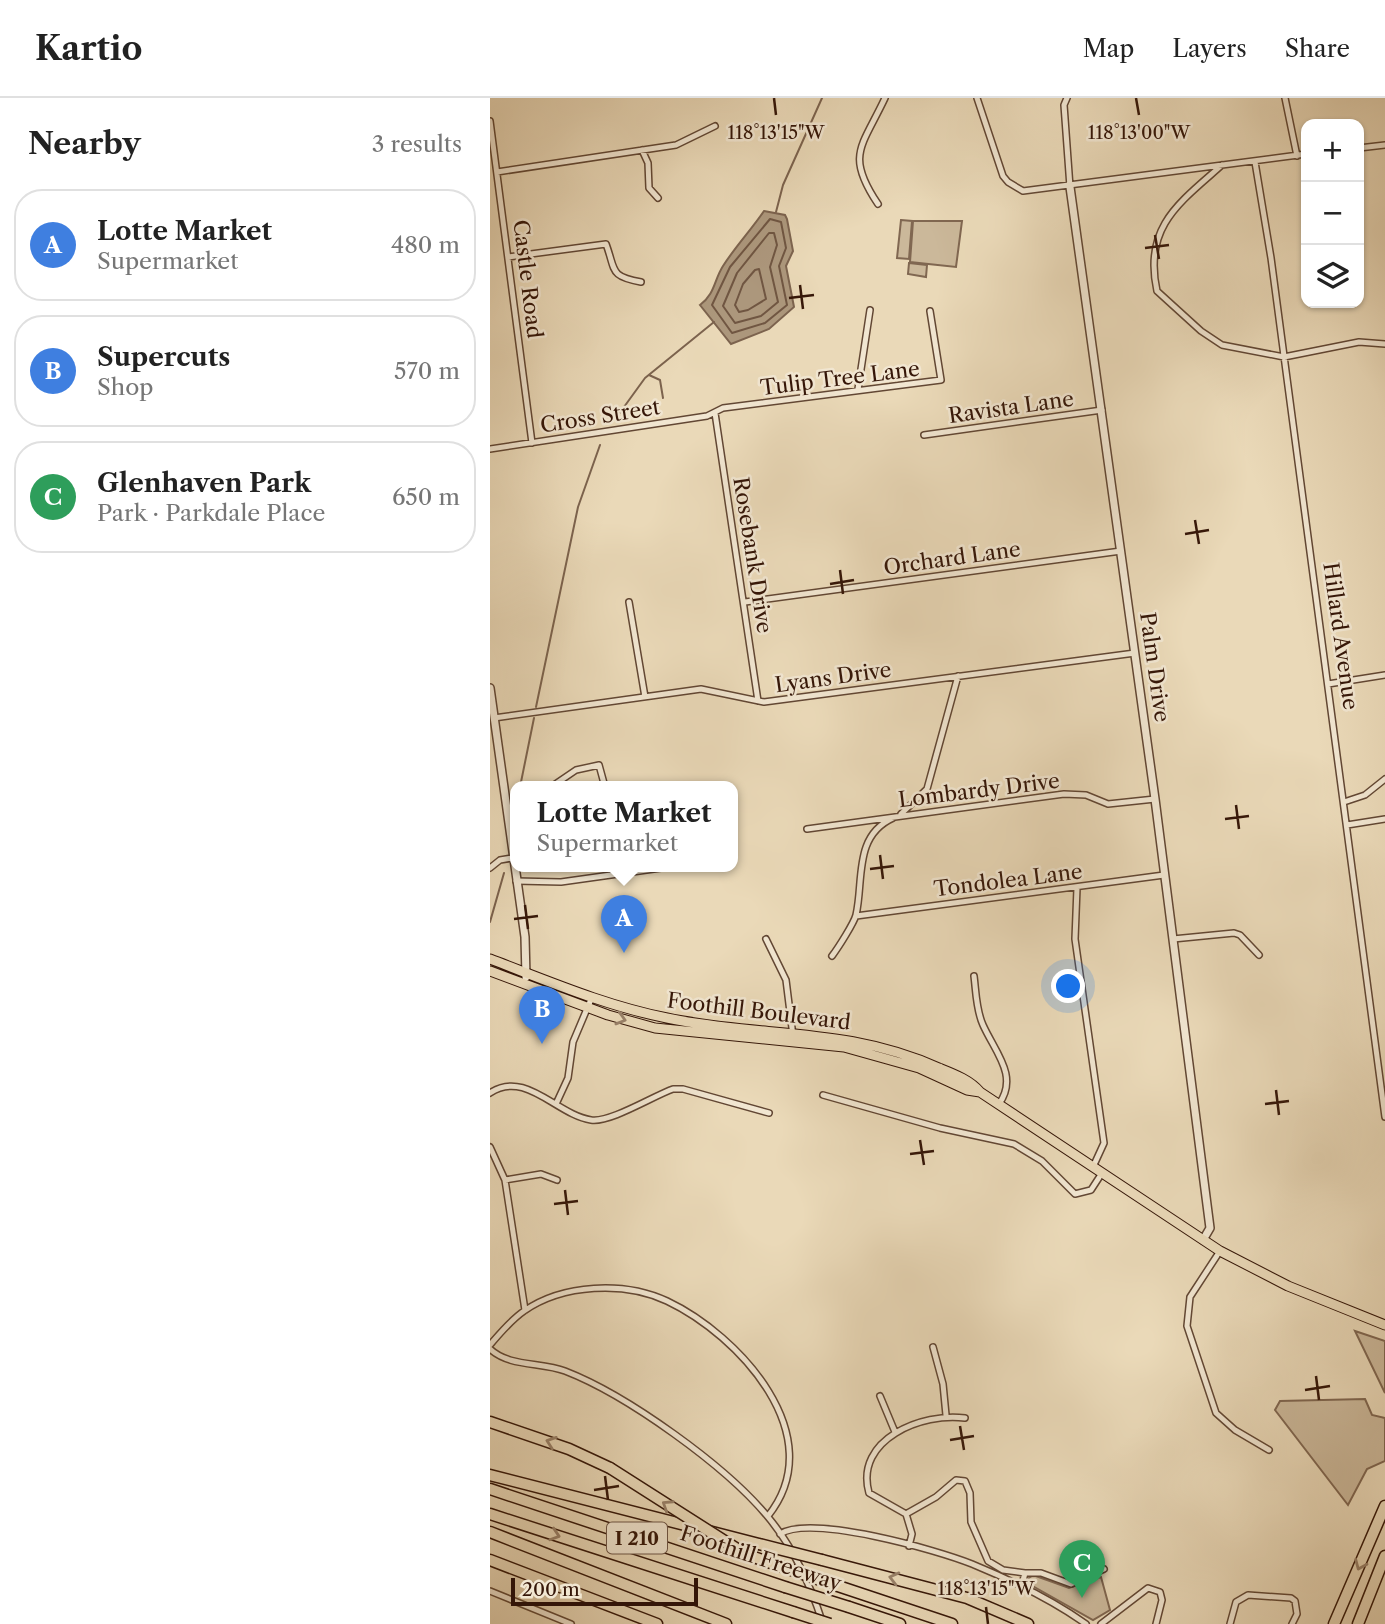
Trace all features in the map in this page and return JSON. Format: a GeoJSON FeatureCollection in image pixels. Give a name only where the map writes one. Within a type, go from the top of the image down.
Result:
{"type":"FeatureCollection","features":[{"type":"Feature","properties":{"kind":"highway"},"geometry":{"type":"LineString","coordinates":[[490,1422],[560,1445],[610,1468],[745,1554],[952,1624]]}},
{"type":"Feature","properties":{"kind":"highway"},"geometry":{"type":"LineString","coordinates":[[490,1475],[967,1598],[1028,1624]]}},
{"type":"Feature","properties":{"kind":"highway","name":"Foothill Freeway"},"geometry":{"type":"LineString","coordinates":[[490,1489],[900,1624]]}},
{"type":"Feature","properties":{"kind":"highway"},"geometry":{"type":"LineString","coordinates":[[1334,1624],[1385,1506]]}},
{"type":"Feature","properties":{"kind":"highway","name":"Foothill Freeway"},"geometry":{"type":"LineString","coordinates":[[490,1514],[830,1624]]}},
{"type":"Feature","properties":{"kind":"highway"},"geometry":{"type":"LineString","coordinates":[[490,1532],[726,1624]]}},
{"type":"Feature","properties":{"kind":"highway"},"geometry":{"type":"LineString","coordinates":[[1358,1624],[1385,1556]]}},
{"type":"Feature","properties":{"kind":"highway"},"geometry":{"type":"LineString","coordinates":[[490,1560],[657,1624]]}},
{"type":"Feature","properties":{"kind":"main road","name":"Foothill Boulevard"},"geometry":{"type":"LineString","coordinates":[[490,959],[592,997],[669,1019],[726,1031]]}},
{"type":"Feature","properties":{"kind":"main road","name":"Foothill Boulevard"},"geometry":{"type":"LineString","coordinates":[[490,971],[587,1008],[655,1028],[846,1039],[901,1053],[974,1085],[980,1093],[1220,1251],[1288,1286],[1385,1325]]}},
{"type":"Feature","properties":{"kind":"street"},"geometry":{"type":"LineString","coordinates":[[878,204],[863,181],[858,163],[885,98]]}},
{"type":"Feature","properties":{"kind":"street"},"geometry":{"type":"LineString","coordinates":[[977,98],[1007,182],[1032,192],[1301,156]]}},
{"type":"Feature","properties":{"kind":"street","name":"Palm Drive"},"geometry":{"type":"LineString","coordinates":[[1067,98],[1064,105],[1070,187],[1155,799],[1210,1228],[1203,1240]]}},
{"type":"Feature","properties":{"kind":"street"},"geometry":{"type":"LineString","coordinates":[[1285,98],[1297,156]]}},
{"type":"Feature","properties":{"kind":"street","name":"Castle Road"},"geometry":{"type":"LineString","coordinates":[[490,121],[532,443]]}},
{"type":"Feature","properties":{"kind":"street"},"geometry":{"type":"LineString","coordinates":[[496,172],[676,145],[715,126]]}},
{"type":"Feature","properties":{"kind":"street"},"geometry":{"type":"LineString","coordinates":[[1364,147],[1385,145]]}},
{"type":"Feature","properties":{"kind":"street"},"geometry":{"type":"LineString","coordinates":[[642,150],[648,163],[649,188],[659,198]]}},
{"type":"Feature","properties":{"kind":"street","name":"Hillard Avenue"},"geometry":{"type":"LineString","coordinates":[[1255,162],[1345,802],[1385,1117]]}},
{"type":"Feature","properties":{"kind":"street"},"geometry":{"type":"LineString","coordinates":[[1222,165],[1171,211],[1153,254],[1157,291],[1201,331],[1222,345],[1284,357],[1359,342],[1385,344]]}},
{"type":"Feature","properties":{"kind":"street"},"geometry":{"type":"LineString","coordinates":[[508,257],[606,244],[613,271],[620,278],[641,282]]}},
{"type":"Feature","properties":{"kind":"street"},"geometry":{"type":"LineString","coordinates":[[858,389],[870,310]]}},
{"type":"Feature","properties":{"kind":"street","name":"Tulip Tree Lane"},"geometry":{"type":"LineString","coordinates":[[715,413],[723,408],[858,389],[915,386],[941,380],[930,310]]}},
{"type":"Feature","properties":{"kind":"street","name":"Ravista Lane"},"geometry":{"type":"LineString","coordinates":[[924,435],[1102,410]]}},
{"type":"Feature","properties":{"kind":"street","name":"Cross Street"},"geometry":{"type":"LineString","coordinates":[[490,449],[715,413]]}},
{"type":"Feature","properties":{"kind":"street","name":"Rosebank Drive"},"geometry":{"type":"LineString","coordinates":[[715,413],[758,701]]}},
{"type":"Feature","properties":{"kind":"street","name":"Orchard Lane"},"geometry":{"type":"LineString","coordinates":[[745,602],[1121,551]]}},
{"type":"Feature","properties":{"kind":"street"},"geometry":{"type":"LineString","coordinates":[[629,602],[645,697]]}},
{"type":"Feature","properties":{"kind":"street","name":"Lyans Drive"},"geometry":{"type":"LineString","coordinates":[[494,718],[701,689],[758,701],[1135,653]]}},
{"type":"Feature","properties":{"kind":"street"},"geometry":{"type":"LineString","coordinates":[[1328,684],[1385,675]]}},
{"type":"Feature","properties":{"kind":"street"},"geometry":{"type":"LineString","coordinates":[[832,956],[856,916],[859,871],[878,826],[914,805],[927,789],[958,676]]}},
{"type":"Feature","properties":{"kind":"street"},"geometry":{"type":"LineString","coordinates":[[490,688],[510,840]]}},
{"type":"Feature","properties":{"kind":"street"},"geometry":{"type":"LineString","coordinates":[[560,781],[576,770],[599,765],[603,781]]}},
{"type":"Feature","properties":{"kind":"street"},"geometry":{"type":"LineString","coordinates":[[1345,802],[1365,796],[1385,779]]}},
{"type":"Feature","properties":{"kind":"street","name":"Lombardy Drive"},"geometry":{"type":"LineString","coordinates":[[807,829],[1064,794],[1086,795],[1108,804],[1155,799]]}},
{"type":"Feature","properties":{"kind":"street"},"geometry":{"type":"LineString","coordinates":[[506,805],[510,805]]}},
{"type":"Feature","properties":{"kind":"street"},"geometry":{"type":"LineString","coordinates":[[1347,825],[1385,819]]}},
{"type":"Feature","properties":{"kind":"street"},"geometry":{"type":"LineString","coordinates":[[490,868],[500,860],[510,858]]}},
{"type":"Feature","properties":{"kind":"street"},"geometry":{"type":"LineString","coordinates":[[514,872],[527,973],[524,984]]}},
{"type":"Feature","properties":{"kind":"street"},"geometry":{"type":"LineString","coordinates":[[516,881],[561,883],[635,872]]}},
{"type":"Feature","properties":{"kind":"street","name":"Tondolea Lane"},"geometry":{"type":"LineString","coordinates":[[856,916],[1164,876]]}},
{"type":"Feature","properties":{"kind":"street"},"geometry":{"type":"LineString","coordinates":[[823,1095],[940,1128],[1014,1144],[1042,1161],[1075,1194],[1091,1189],[1104,1143],[1075,939],[1077,888]]}},
{"type":"Feature","properties":{"kind":"street"},"geometry":{"type":"LineString","coordinates":[[1173,939],[1234,933],[1240,935],[1259,955]]}},
{"type":"Feature","properties":{"kind":"street"},"geometry":{"type":"LineString","coordinates":[[766,939],[786,980],[793,1036]]}},
{"type":"Feature","properties":{"kind":"street"},"geometry":{"type":"LineString","coordinates":[[974,976],[981,1023],[1005,1067],[1009,1083],[999,1104]]}},
{"type":"Feature","properties":{"kind":"street"},"geometry":{"type":"LineString","coordinates":[[556,1104],[568,1079],[573,1042],[592,997]]}},
{"type":"Feature","properties":{"kind":"street"},"geometry":{"type":"LineString","coordinates":[[490,1093],[502,1087],[516,1086],[596,1120],[661,1093],[683,1089],[769,1113]]}},
{"type":"Feature","properties":{"kind":"street"},"geometry":{"type":"LineString","coordinates":[[490,1147],[505,1180],[525,1310]]}},
{"type":"Feature","properties":{"kind":"street"},"geometry":{"type":"LineString","coordinates":[[505,1180],[541,1174],[557,1180]]}},
{"type":"Feature","properties":{"kind":"street"},"geometry":{"type":"LineString","coordinates":[[1220,1251],[1190,1297],[1188,1326],[1216,1413],[1236,1430],[1269,1450]]}},
{"type":"Feature","properties":{"kind":"street"},"geometry":{"type":"LineString","coordinates":[[768,1516],[782,1493],[787,1472],[789,1457],[782,1417],[758,1374],[725,1339],[666,1301],[608,1287],[563,1294],[525,1310],[490,1347],[499,1357],[565,1371],[607,1392],[699,1453],[768,1516],[809,1585],[822,1624]]}},
{"type":"Feature","properties":{"kind":"street"},"geometry":{"type":"LineString","coordinates":[[933,1347],[943,1384],[946,1415]]}},
{"type":"Feature","properties":{"kind":"street"},"geometry":{"type":"LineString","coordinates":[[880,1396],[895,1432]]}},
{"type":"Feature","properties":{"kind":"street"},"geometry":{"type":"LineString","coordinates":[[909,1546],[912,1534],[906,1514],[869,1493],[867,1485],[872,1458],[895,1432],[919,1419],[946,1415],[965,1418]]}},
{"type":"Feature","properties":{"kind":"street"},"geometry":{"type":"LineString","coordinates":[[906,1514],[936,1497],[956,1480],[965,1481],[970,1493],[971,1522],[988,1561],[1003,1570],[1041,1573],[1070,1584],[1104,1569]]}},
{"type":"Feature","properties":{"kind":"street"},"geometry":{"type":"LineString","coordinates":[[780,1534],[793,1528],[830,1528],[909,1546],[982,1569],[1063,1608],[1086,1624]]}},
{"type":"Feature","properties":{"kind":"street"},"geometry":{"type":"LineString","coordinates":[[982,1569],[988,1561]]}},
{"type":"Feature","properties":{"kind":"street"},"geometry":{"type":"LineString","coordinates":[[1021,1588],[1026,1573]]}},
{"type":"Feature","properties":{"kind":"street"},"geometry":{"type":"LineString","coordinates":[[1101,1624],[1148,1588],[1160,1592],[1161,1596],[1156,1624]]}},
{"type":"Feature","properties":{"kind":"street"},"geometry":{"type":"LineString","coordinates":[[490,1591],[571,1624]]}},
{"type":"Feature","properties":{"kind":"street"},"geometry":{"type":"LineString","coordinates":[[1230,1624],[1236,1602],[1248,1595],[1291,1598],[1297,1607],[1292,1624]]}},
{"type":"Feature","properties":{"kind":"shaded area"},"geometry":{"type":"Polygon","coordinates":[[[901,220],[912,221],[909,259],[897,258],[901,220]]]}},
{"type":"Feature","properties":{"kind":"shaded area"},"geometry":{"type":"Polygon","coordinates":[[[913,221],[962,221],[956,267],[910,262],[913,221]]]}},
{"type":"Feature","properties":{"kind":"shaded area"},"geometry":{"type":"Polygon","coordinates":[[[909,263],[927,265],[926,277],[908,274],[909,263]]]}},
{"type":"Feature","properties":{"kind":"shaded area"},"geometry":{"type":"Polygon","coordinates":[[[1355,1331],[1385,1341],[1385,1393],[1355,1331]]]}},
{"type":"Feature","properties":{"kind":"shaded area"},"geometry":{"type":"Polygon","coordinates":[[[1365,1399],[1372,1415],[1385,1418],[1385,1461],[1367,1469],[1348,1505],[1275,1410],[1280,1401],[1365,1399]]]}},
{"type":"Feature","properties":{"kind":"shaded area"},"geometry":{"type":"Polygon","coordinates":[[[1033,1575],[1069,1588],[1101,1577],[1110,1610],[1093,1620],[1029,1584],[1029,1578],[1033,1575]]]}},
{"type":"Feature","properties":{"kind":"water"},"geometry":{"type":"Polygon","coordinates":[[[764,211],[785,215],[787,219],[793,251],[786,266],[794,307],[769,329],[731,344],[700,305],[711,292],[728,259],[764,211]]]}},
{"type":"Feature","properties":{"kind":"waterway"},"geometry":{"type":"LineString","coordinates":[[776,212],[783,185],[822,98]]}},
{"type":"Feature","properties":{"kind":"waterway"},"geometry":{"type":"LineString","coordinates":[[616,418],[645,378],[714,322]]}},
{"type":"Feature","properties":{"kind":"waterway"},"geometry":{"type":"LineString","coordinates":[[649,375],[660,380],[663,398]]}},
{"type":"Feature","properties":{"kind":"waterway"},"geometry":{"type":"LineString","coordinates":[[536,707],[578,507],[600,445]]}},
{"type":"Feature","properties":{"kind":"waterway"},"geometry":{"type":"LineString","coordinates":[[521,781],[534,718]]}},
{"type":"Feature","properties":{"kind":"waterway"},"geometry":{"type":"LineString","coordinates":[[490,922],[504,873]]}},
{"type":"Feature","properties":{"kind":"place","name":"Lotte Market"},"geometry":{"type":"Point","coordinates":[624,953]}},
{"type":"Feature","properties":{"kind":"place","name":"Supercuts"},"geometry":{"type":"Point","coordinates":[542,1044]}},
{"type":"Feature","properties":{"kind":"place","name":"Glenhaven Park"},"geometry":{"type":"Point","coordinates":[1082,1598]}}]}
